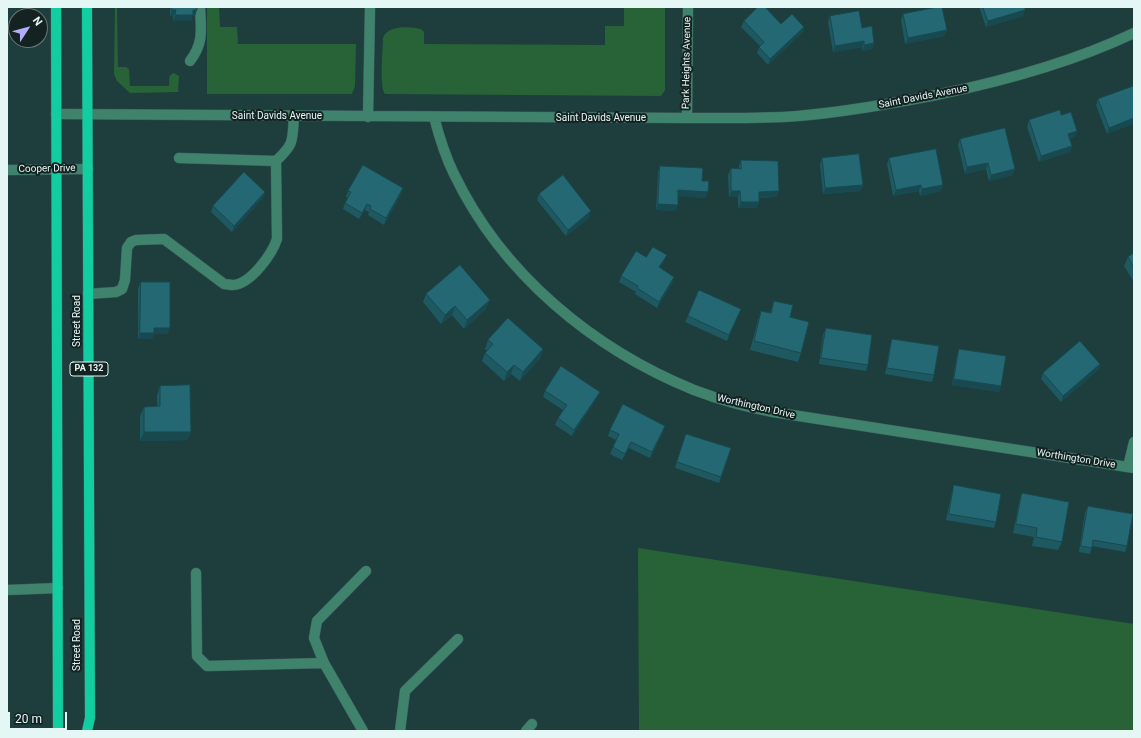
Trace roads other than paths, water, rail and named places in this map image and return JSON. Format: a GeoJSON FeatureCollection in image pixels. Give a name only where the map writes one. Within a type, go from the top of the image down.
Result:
{"type":"FeatureCollection","features":[{"type":"Feature","properties":{"kind":"main road","name":"Street Road"},"geometry":{"type":"LineString","coordinates":[[56,7],[58,731]]}},
{"type":"Feature","properties":{"kind":"main road","name":"Street Road"},"geometry":{"type":"LineString","coordinates":[[87,7],[90,718],[87,731]]}},
{"type":"Feature","properties":{"kind":"street"},"geometry":{"type":"LineString","coordinates":[[190,61],[200,44],[200,7]]}},
{"type":"Feature","properties":{"kind":"street"},"geometry":{"type":"LineString","coordinates":[[368,117],[370,7]]}},
{"type":"Feature","properties":{"kind":"street","name":"Park Heights Avenue"},"geometry":{"type":"LineString","coordinates":[[686,118],[688,7]]}},
{"type":"Feature","properties":{"kind":"street","name":"Saint Davids Avenue"},"geometry":{"type":"LineString","coordinates":[[56,114],[686,118],[757,118],[798,116],[880,106],[969,88],[1067,61],[1116,42],[1134,33]]}},
{"type":"Feature","properties":{"kind":"street"},"geometry":{"type":"LineString","coordinates":[[179,158],[276,161],[289,149],[292,140],[294,116]]}},
{"type":"Feature","properties":{"kind":"street","name":"Worthington Drive"},"geometry":{"type":"LineString","coordinates":[[434,117],[440,138],[454,174],[472,208],[520,270],[547,297],[582,327],[628,357],[668,378],[720,399],[773,412],[1131,468]]}},
{"type":"Feature","properties":{"kind":"street"},"geometry":{"type":"LineString","coordinates":[[88,294],[116,292],[122,289],[125,280],[126,248],[131,242],[136,240],[164,239],[224,284],[234,285],[249,278],[266,260],[274,248],[277,239],[276,161]]}},
{"type":"Feature","properties":{"kind":"street","name":"Cooper Drive"},"geometry":{"type":"LineString","coordinates":[[7,170],[88,169]]}},
{"type":"Feature","properties":{"kind":"street"},"geometry":{"type":"LineString","coordinates":[[1131,468],[1134,442]]}},
{"type":"Feature","properties":{"kind":"street"},"geometry":{"type":"LineString","coordinates":[[363,731],[324,663],[314,638],[317,621],[366,571]]}},
{"type":"Feature","properties":{"kind":"street"},"geometry":{"type":"LineString","coordinates":[[196,573],[197,656],[207,666],[324,663]]}},
{"type":"Feature","properties":{"kind":"street"},"geometry":{"type":"LineString","coordinates":[[7,590],[58,588]]}},
{"type":"Feature","properties":{"kind":"street"},"geometry":{"type":"LineString","coordinates":[[400,731],[406,691],[458,639]]}}]}
